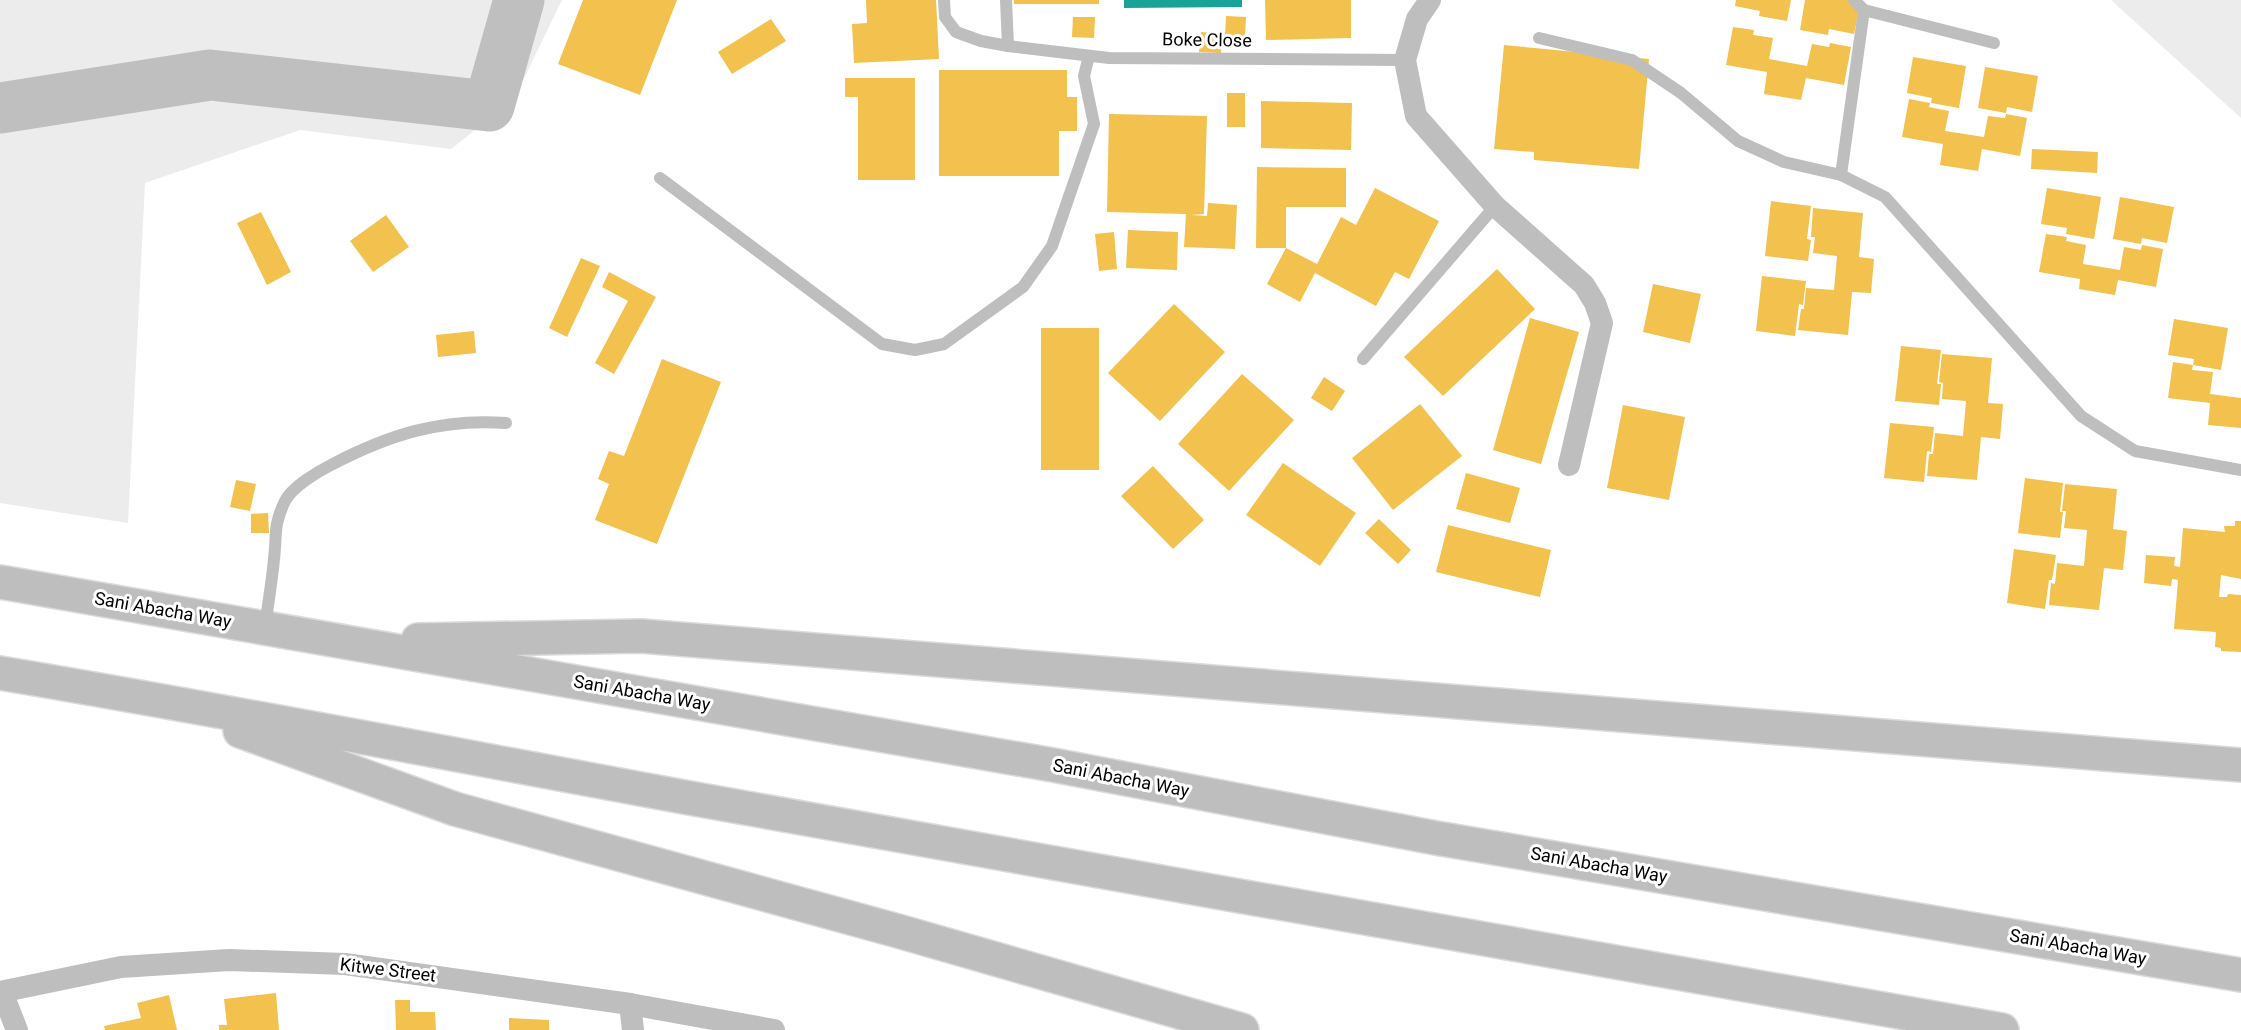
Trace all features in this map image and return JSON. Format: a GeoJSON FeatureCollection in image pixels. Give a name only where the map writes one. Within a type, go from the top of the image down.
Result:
{"type":"FeatureCollection","features":[{"type":"Feature","properties":{"kind":"highway","name":"Sani Abacha Way"},"geometry":{"type":"LineString","coordinates":[[0,582],[1053,765],[1436,838],[2241,975]]}},
{"type":"Feature","properties":{"kind":"highway"},"geometry":{"type":"LineString","coordinates":[[340,641],[641,636],[2241,765]]}},
{"type":"Feature","properties":{"kind":"highway"},"geometry":{"type":"LineString","coordinates":[[0,673],[1303,908],[2002,1030]]}},
{"type":"Feature","properties":{"kind":"highway"},"geometry":{"type":"LineString","coordinates":[[148,698],[455,809],[898,931],[1242,1030]]}},
{"type":"Feature","properties":{"kind":"street"},"geometry":{"type":"LineString","coordinates":[[1430,0],[1417,19],[1405,60],[1416,116],[1495,206],[1584,285],[1595,303],[1602,323],[1569,465]]}},
{"type":"Feature","properties":{"kind":"street","name":"Kitwe Street"},"geometry":{"type":"LineString","coordinates":[[1,992],[121,968],[229,960],[345,964],[630,1004],[774,1030]]}},
{"type":"Feature","properties":{"kind":"street"},"geometry":{"type":"LineString","coordinates":[[1,992],[17,1030]]}},
{"type":"Feature","properties":{"kind":"street"},"geometry":{"type":"LineString","coordinates":[[630,1004],[633,1030]]}},
{"type":"Feature","properties":{"kind":"lane","name":"Boke Close"},"geometry":{"type":"LineString","coordinates":[[944,0],[945,17],[956,32],[981,41],[1008,46],[1109,58],[1405,60]]}},
{"type":"Feature","properties":{"kind":"lane"},"geometry":{"type":"LineString","coordinates":[[1006,0],[1008,46]]}},
{"type":"Feature","properties":{"kind":"lane"},"geometry":{"type":"LineString","coordinates":[[1854,0],[1864,10],[1994,43]]}},
{"type":"Feature","properties":{"kind":"lane"},"geometry":{"type":"LineString","coordinates":[[1841,175],[1864,10]]}},
{"type":"Feature","properties":{"kind":"lane"},"geometry":{"type":"LineString","coordinates":[[1539,38],[1632,60],[1681,93],[1738,141],[1784,162],[1841,175],[1885,197],[2081,416],[2135,451],[2241,470]]}},
{"type":"Feature","properties":{"kind":"lane"},"geometry":{"type":"LineString","coordinates":[[660,178],[882,344],[915,350],[944,344],[1023,287],[1052,246],[1094,124],[1084,76],[1089,56]]}},
{"type":"Feature","properties":{"kind":"lane"},"geometry":{"type":"LineString","coordinates":[[1363,359],[1495,206]]}},
{"type":"Feature","properties":{"kind":"lane"},"geometry":{"type":"LineString","coordinates":[[264,628],[275,557],[276,524],[287,498],[314,473],[368,445],[418,429],[477,420],[506,423]]}},
{"type":"Feature","properties":{"kind":"shaded area"},"geometry":{"type":"Polygon","coordinates":[[[0,0],[562,0],[514,99],[451,149],[300,130],[145,183],[128,523],[0,503],[0,0]]]}},
{"type":"Feature","properties":{"kind":"shaded area"},"geometry":{"type":"Polygon","coordinates":[[[2111,0],[2241,0],[2241,118],[2111,0]]]}},
{"type":"Feature","properties":{"kind":"building: Homes"},"geometry":{"type":"Polygon","coordinates":[[[583,0],[677,0],[640,95],[558,64],[583,0]]]}},
{"type":"Feature","properties":{"kind":"building: Homes"},"geometry":{"type":"Polygon","coordinates":[[[866,0],[936,0],[939,59],[854,63],[852,24],[867,23],[866,0]]]}},
{"type":"Feature","properties":{"kind":"building: Homes"},"geometry":{"type":"Polygon","coordinates":[[[1014,0],[1099,0],[1099,4],[1014,4],[1014,0]]]}},
{"type":"Feature","properties":{"kind":"building: Homes"},"geometry":{"type":"Polygon","coordinates":[[[1265,0],[1351,0],[1351,38],[1266,40],[1265,0]]]}},
{"type":"Feature","properties":{"kind":"building: Homes"},"geometry":{"type":"Polygon","coordinates":[[[1736,0],[1791,0],[1787,21],[1759,16],[1760,11],[1735,6],[1736,0]]]}},
{"type":"Feature","properties":{"kind":"building: Homes"},"geometry":{"type":"Polygon","coordinates":[[[1805,0],[1861,0],[1854,34],[1829,29],[1828,35],[1800,30],[1805,0]]]}},
{"type":"Feature","properties":{"kind":"building: Homes"},"geometry":{"type":"Polygon","coordinates":[[[1226,16],[1246,17],[1245,37],[1225,36],[1226,16]]]}},
{"type":"Feature","properties":{"kind":"building: Homes"},"geometry":{"type":"Polygon","coordinates":[[[1073,17],[1095,17],[1094,38],[1072,37],[1073,17]]]}},
{"type":"Feature","properties":{"kind":"building: Homes"},"geometry":{"type":"Polygon","coordinates":[[[771,19],[786,41],[732,74],[718,52],[771,19]]]}},
{"type":"Feature","properties":{"kind":"building: Homes"},"geometry":{"type":"Polygon","coordinates":[[[1733,27],[1754,30],[1753,35],[1773,38],[1769,59],[1807,66],[1812,44],[1829,47],[1830,43],[1851,47],[1844,85],[1806,78],[1801,100],[1764,94],[1767,72],[1726,65],[1733,27]]]}},
{"type":"Feature","properties":{"kind":"building: Homes"},"geometry":{"type":"Polygon","coordinates":[[[1201,32],[1222,34],[1221,53],[1199,52],[1201,32]]]}},
{"type":"Feature","properties":{"kind":"building: Homes"},"geometry":{"type":"Polygon","coordinates":[[[1504,45],[1649,59],[1639,169],[1534,160],[1534,152],[1494,149],[1504,45]]]}},
{"type":"Feature","properties":{"kind":"building: Homes"},"geometry":{"type":"Polygon","coordinates":[[[1913,57],[1966,66],[1959,108],[1931,103],[1932,98],[1907,93],[1913,57]]]}},
{"type":"Feature","properties":{"kind":"building: Homes"},"geometry":{"type":"Polygon","coordinates":[[[1985,67],[2038,76],[2032,112],[2007,107],[2006,113],[1978,108],[1985,67]]]}},
{"type":"Feature","properties":{"kind":"building: Homes"},"geometry":{"type":"Polygon","coordinates":[[[939,70],[1067,70],[1067,97],[1077,97],[1077,131],[1059,131],[1059,176],[939,176],[939,70]]]}},
{"type":"Feature","properties":{"kind":"building: Homes"},"geometry":{"type":"Polygon","coordinates":[[[845,78],[915,78],[915,180],[858,180],[858,97],[845,97],[845,78]]]}},
{"type":"Feature","properties":{"kind":"building: Homes"},"geometry":{"type":"Polygon","coordinates":[[[1227,93],[1245,93],[1245,127],[1227,127],[1227,93]]]}},
{"type":"Feature","properties":{"kind":"building: Homes"},"geometry":{"type":"Polygon","coordinates":[[[1909,99],[1930,103],[1929,107],[1949,111],[1945,131],[1984,137],[1988,116],[2005,118],[2006,114],[2027,118],[2020,156],[1982,149],[1978,171],[1940,165],[1943,144],[1902,137],[1909,99]]]}},
{"type":"Feature","properties":{"kind":"building: Homes"},"geometry":{"type":"Polygon","coordinates":[[[1261,101],[1352,103],[1351,150],[1261,148],[1261,101]]]}},
{"type":"Feature","properties":{"kind":"building: Homes"},"geometry":{"type":"Polygon","coordinates":[[[1109,114],[1207,116],[1204,214],[1191,215],[1207,216],[1208,203],[1237,205],[1235,249],[1184,247],[1186,214],[1107,212],[1109,114]]]}},
{"type":"Feature","properties":{"kind":"building: Homes"},"geometry":{"type":"Polygon","coordinates":[[[2032,149],[2098,152],[2097,173],[2031,169],[2032,149]]]}},
{"type":"Feature","properties":{"kind":"building: Homes"},"geometry":{"type":"Polygon","coordinates":[[[1257,167],[1346,168],[1346,207],[1286,207],[1286,248],[1256,248],[1257,167]]]}},
{"type":"Feature","properties":{"kind":"building: Homes"},"geometry":{"type":"Polygon","coordinates":[[[1375,188],[1439,221],[1409,279],[1395,272],[1376,306],[1315,273],[1300,302],[1267,284],[1286,248],[1317,264],[1341,217],[1356,225],[1375,188]]]}},
{"type":"Feature","properties":{"kind":"building: Homes"},"geometry":{"type":"Polygon","coordinates":[[[2047,188],[2101,197],[2094,239],[2066,234],[2067,228],[2041,224],[2047,188]]]}},
{"type":"Feature","properties":{"kind":"building: Homes"},"geometry":{"type":"Polygon","coordinates":[[[2120,197],[2174,207],[2167,243],[2142,238],[2141,244],[2113,239],[2120,197]]]}},
{"type":"Feature","properties":{"kind":"building: Homes"},"geometry":{"type":"Polygon","coordinates":[[[1771,201],[1811,206],[1807,239],[1811,240],[1808,261],[1765,256],[1771,201]]]}},
{"type":"Feature","properties":{"kind":"building: Homes"},"geometry":{"type":"Polygon","coordinates":[[[1813,208],[1863,213],[1859,257],[1874,259],[1871,293],[1852,292],[1848,335],[1798,330],[1801,309],[1804,309],[1806,288],[1834,290],[1837,256],[1813,253],[1815,237],[1811,237],[1813,208]]]}},
{"type":"Feature","properties":{"kind":"building: Homes"},"geometry":{"type":"Polygon","coordinates":[[[261,212],[291,272],[267,285],[237,223],[261,212]]]}},
{"type":"Feature","properties":{"kind":"building: Homes"},"geometry":{"type":"Polygon","coordinates":[[[386,215],[409,247],[373,272],[350,241],[386,215]]]}},
{"type":"Feature","properties":{"kind":"building: Homes"},"geometry":{"type":"Polygon","coordinates":[[[1128,230],[1178,232],[1177,270],[1126,268],[1128,230]]]}},
{"type":"Feature","properties":{"kind":"building: Homes"},"geometry":{"type":"Polygon","coordinates":[[[1114,232],[1117,269],[1099,271],[1095,234],[1114,232]]]}},
{"type":"Feature","properties":{"kind":"building: Homes"},"geometry":{"type":"Polygon","coordinates":[[[2046,234],[2067,237],[2066,241],[2086,245],[2083,264],[2120,270],[2124,247],[2141,250],[2142,245],[2163,249],[2156,287],[2118,280],[2115,295],[2079,289],[2080,279],[2039,272],[2046,234]]]}},
{"type":"Feature","properties":{"kind":"building: Homes"},"geometry":{"type":"Polygon","coordinates":[[[581,258],[600,266],[567,337],[549,328],[581,258]]]}},
{"type":"Feature","properties":{"kind":"building: Homes"},"geometry":{"type":"Polygon","coordinates":[[[1497,269],[1535,309],[1443,396],[1404,357],[1497,269]]]}},
{"type":"Feature","properties":{"kind":"building: Homes"},"geometry":{"type":"Polygon","coordinates":[[[609,272],[656,297],[614,374],[595,363],[628,301],[602,287],[609,272]]]}},
{"type":"Feature","properties":{"kind":"building: Homes"},"geometry":{"type":"Polygon","coordinates":[[[1762,276],[1806,281],[1803,305],[1799,304],[1795,336],[1756,331],[1762,276]]]}},
{"type":"Feature","properties":{"kind":"building: Homes"},"geometry":{"type":"Polygon","coordinates":[[[1653,284],[1701,294],[1690,343],[1643,332],[1653,284]]]}},
{"type":"Feature","properties":{"kind":"building: Homes"},"geometry":{"type":"Polygon","coordinates":[[[1174,304],[1225,352],[1160,421],[1108,373],[1174,304]]]}},
{"type":"Feature","properties":{"kind":"building: Homes"},"geometry":{"type":"Polygon","coordinates":[[[1530,318],[1579,332],[1541,464],[1493,450],[1530,318]]]}},
{"type":"Feature","properties":{"kind":"building: Homes"},"geometry":{"type":"Polygon","coordinates":[[[2174,319],[2228,328],[2221,370],[2193,365],[2194,359],[2168,355],[2174,319]]]}},
{"type":"Feature","properties":{"kind":"building: Homes"},"geometry":{"type":"Polygon","coordinates":[[[1041,328],[1099,328],[1099,470],[1041,470],[1041,328]]]}},
{"type":"Feature","properties":{"kind":"building: Homes"},"geometry":{"type":"Polygon","coordinates":[[[474,331],[476,353],[438,357],[436,335],[474,331]]]}},
{"type":"Feature","properties":{"kind":"building: Homes"},"geometry":{"type":"Polygon","coordinates":[[[1901,346],[1941,350],[1937,384],[1941,384],[1939,405],[1895,401],[1901,346]]]}},
{"type":"Feature","properties":{"kind":"building: Homes"},"geometry":{"type":"Polygon","coordinates":[[[1942,354],[1992,358],[1988,403],[2003,404],[2000,439],[1981,437],[1977,480],[1927,476],[1929,454],[1933,454],[1935,433],[1963,436],[1966,401],[1942,399],[1943,383],[1939,382],[1942,354]]]}},
{"type":"Feature","properties":{"kind":"building: Homes"},"geometry":{"type":"Polygon","coordinates":[[[662,359],[721,382],[657,544],[595,520],[609,484],[598,479],[609,451],[624,456],[662,359]]]}},
{"type":"Feature","properties":{"kind":"building: Homes"},"geometry":{"type":"Polygon","coordinates":[[[2173,362],[2193,365],[2192,370],[2213,372],[2210,394],[2241,398],[2241,428],[2208,425],[2210,403],[2168,398],[2173,362]]]}},
{"type":"Feature","properties":{"kind":"building: Homes"},"geometry":{"type":"Polygon","coordinates":[[[1242,374],[1294,420],[1229,491],[1178,444],[1242,374]]]}},
{"type":"Feature","properties":{"kind":"building: Homes"},"geometry":{"type":"Polygon","coordinates":[[[1324,377],[1345,391],[1332,411],[1311,398],[1324,377]]]}},
{"type":"Feature","properties":{"kind":"building: Homes"},"geometry":{"type":"Polygon","coordinates":[[[1420,404],[1462,456],[1393,510],[1352,458],[1420,404]]]}},
{"type":"Feature","properties":{"kind":"building: Homes"},"geometry":{"type":"Polygon","coordinates":[[[1623,405],[1685,417],[1669,500],[1607,488],[1623,405]]]}},
{"type":"Feature","properties":{"kind":"building: Homes"},"geometry":{"type":"Polygon","coordinates":[[[1890,423],[1934,427],[1931,452],[1927,451],[1924,482],[1884,478],[1890,423]]]}},
{"type":"Feature","properties":{"kind":"building: Homes"},"geometry":{"type":"Polygon","coordinates":[[[1283,463],[1356,513],[1320,566],[1246,515],[1283,463]]]}},
{"type":"Feature","properties":{"kind":"building: Homes"},"geometry":{"type":"Polygon","coordinates":[[[1153,466],[1204,520],[1173,549],[1121,496],[1153,466]]]}},
{"type":"Feature","properties":{"kind":"building: Homes"},"geometry":{"type":"Polygon","coordinates":[[[1466,473],[1520,488],[1510,523],[1456,509],[1466,473]]]}},
{"type":"Feature","properties":{"kind":"building: Homes"},"geometry":{"type":"Polygon","coordinates":[[[2025,478],[2063,483],[2060,538],[2018,533],[2025,478]]]}},
{"type":"Feature","properties":{"kind":"building: Homes"},"geometry":{"type":"Polygon","coordinates":[[[236,480],[256,484],[250,511],[230,507],[236,480]]]}},
{"type":"Feature","properties":{"kind":"building: Homes"},"geometry":{"type":"Polygon","coordinates":[[[2065,484],[2117,489],[2113,529],[2127,531],[2123,570],[2104,568],[2099,610],[2049,605],[2051,583],[2055,584],[2057,563],[2084,566],[2087,530],[2064,528],[2066,511],[2062,511],[2065,484]]]}},
{"type":"Feature","properties":{"kind":"building: Homes"},"geometry":{"type":"Polygon","coordinates":[[[268,513],[269,533],[251,533],[251,514],[268,513]]]}},
{"type":"Feature","properties":{"kind":"building: Homes"},"geometry":{"type":"Polygon","coordinates":[[[1379,519],[1411,550],[1398,564],[1365,533],[1379,519]]]}},
{"type":"Feature","properties":{"kind":"building: Homes"},"geometry":{"type":"Polygon","coordinates":[[[2235,521],[2241,521],[2241,579],[2221,575],[2219,597],[2227,597],[2228,594],[2241,595],[2241,652],[2221,651],[2221,648],[2215,647],[2216,632],[2174,629],[2178,580],[2172,579],[2171,586],[2144,583],[2146,555],[2175,557],[2174,566],[2180,567],[2183,528],[2225,532],[2224,526],[2235,526],[2235,521]]]}},
{"type":"Feature","properties":{"kind":"building: Homes"},"geometry":{"type":"Polygon","coordinates":[[[1448,525],[1551,550],[1540,597],[1436,572],[1448,525]]]}},
{"type":"Feature","properties":{"kind":"building: Homes"},"geometry":{"type":"Polygon","coordinates":[[[2014,549],[2056,555],[2052,580],[2049,580],[2045,609],[2007,603],[2014,549]]]}},
{"type":"Feature","properties":{"kind":"building: Homes"},"geometry":{"type":"Polygon","coordinates":[[[276,993],[279,1030],[219,1030],[219,1025],[227,1025],[224,999],[276,993]]]}},
{"type":"Feature","properties":{"kind":"building: Homes"},"geometry":{"type":"Polygon","coordinates":[[[169,995],[177,1030],[105,1030],[104,1026],[141,1018],[137,1003],[169,995]]]}},
{"type":"Feature","properties":{"kind":"building: Homes"},"geometry":{"type":"Polygon","coordinates":[[[395,1000],[410,1000],[410,1012],[435,1012],[436,1030],[396,1030],[395,1000]]]}},
{"type":"Feature","properties":{"kind":"building: Homes"},"geometry":{"type":"Polygon","coordinates":[[[509,1018],[549,1020],[549,1030],[509,1030],[509,1018]]]}},
{"type":"Feature","properties":{"kind":"building: Public"},"geometry":{"type":"Polygon","coordinates":[[[1124,0],[1242,0],[1242,7],[1124,8],[1124,0]]]}},
{"type":"Feature","properties":{"kind":"waterway"},"geometry":{"type":"LineString","coordinates":[[0,108],[210,75],[489,106],[519,0]]}}]}
